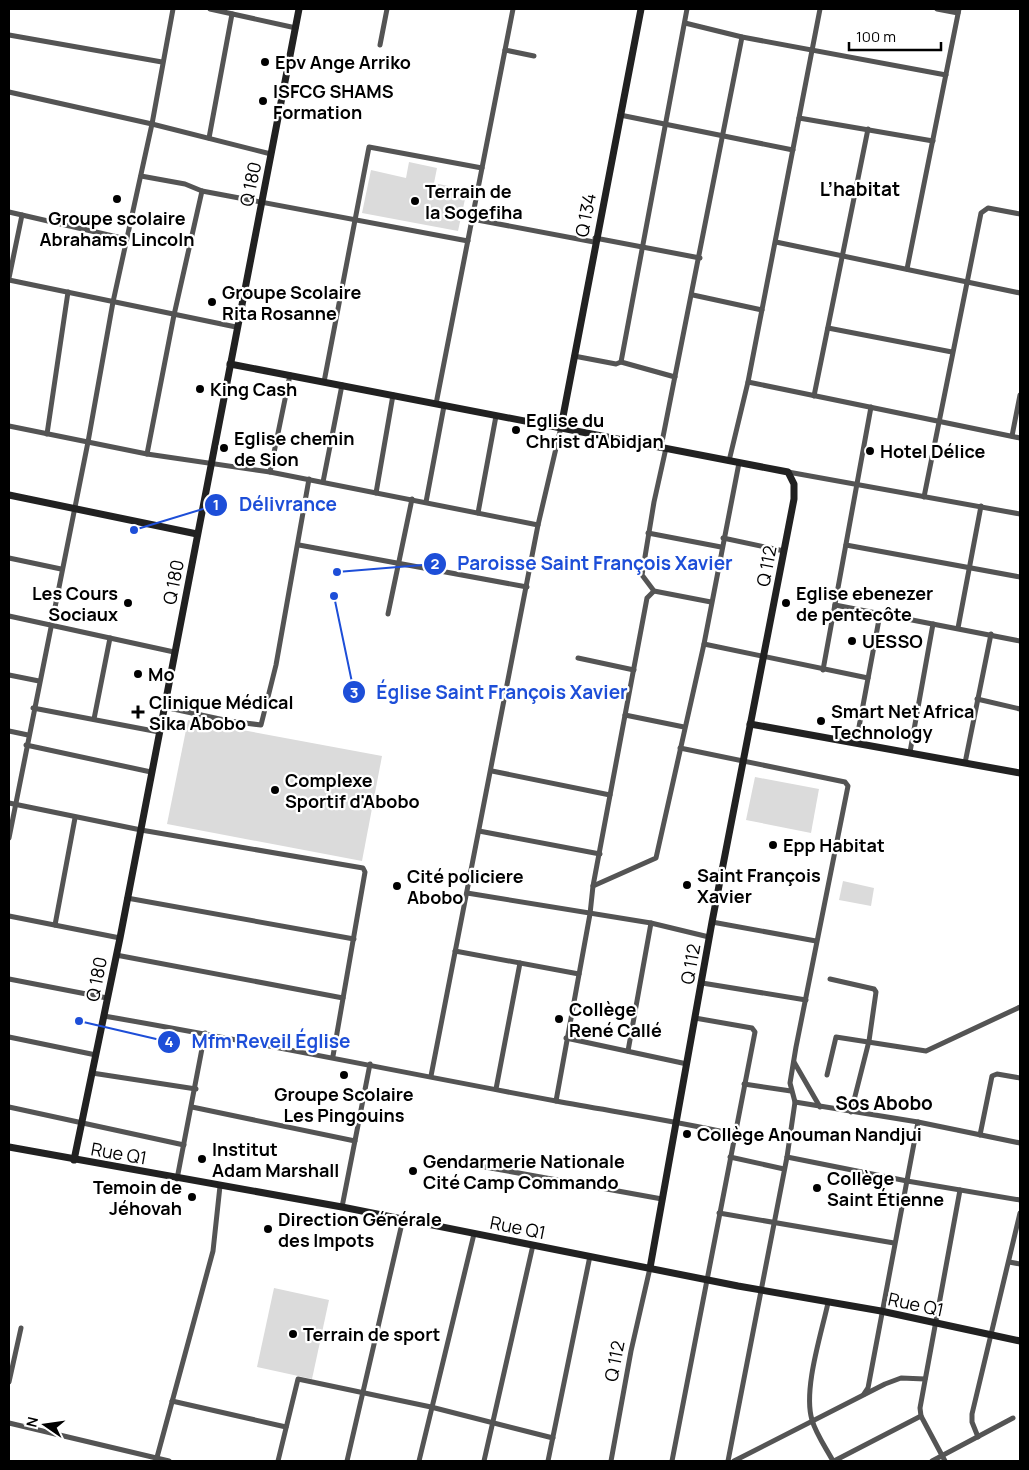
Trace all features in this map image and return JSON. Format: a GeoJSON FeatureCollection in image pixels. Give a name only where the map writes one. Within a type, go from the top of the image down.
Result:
{"type":"FeatureCollection","features":[{"type":"Feature","properties":{"kind":"street"},"geometry":{"type":"LineString","coordinates":[[9,838],[12,804],[26,746],[88,442],[113,302],[152,124],[173,9]]}},
{"type":"Feature","properties":{"kind":"street"},"geometry":{"type":"LineString","coordinates":[[210,9],[296,28]]}},
{"type":"Feature","properties":{"kind":"street","name":"Q 180"},"geometry":{"type":"LineString","coordinates":[[74,1160],[120,938],[236,327],[299,9]]}},
{"type":"Feature","properties":{"kind":"street"},"geometry":{"type":"LineString","coordinates":[[380,45],[387,9]]}},
{"type":"Feature","properties":{"kind":"street"},"geometry":{"type":"LineString","coordinates":[[426,502],[440,405],[468,241],[513,9]]}},
{"type":"Feature","properties":{"kind":"street","name":"Q 134"},"geometry":{"type":"LineString","coordinates":[[561,427],[640,9]]}},
{"type":"Feature","properties":{"kind":"street"},"geometry":{"type":"LineString","coordinates":[[621,362],[687,9]]}},
{"type":"Feature","properties":{"kind":"street"},"geometry":{"type":"LineString","coordinates":[[729,461],[748,382],[820,9]]}},
{"type":"Feature","properties":{"kind":"street"},"geometry":{"type":"LineString","coordinates":[[907,269],[959,11],[937,9]]}},
{"type":"Feature","properties":{"kind":"street"},"geometry":{"type":"LineString","coordinates":[[209,138],[232,14]]}},
{"type":"Feature","properties":{"kind":"street"},"geometry":{"type":"LineString","coordinates":[[685,24],[812,51],[946,75]]}},
{"type":"Feature","properties":{"kind":"street"},"geometry":{"type":"LineString","coordinates":[[9,35],[162,62]]}},
{"type":"Feature","properties":{"kind":"street"},"geometry":{"type":"LineString","coordinates":[[711,602],[654,591],[642,575],[675,377],[693,295],[742,37]]}},
{"type":"Feature","properties":{"kind":"street"},"geometry":{"type":"LineString","coordinates":[[505,50],[534,56]]}},
{"type":"Feature","properties":{"kind":"street"},"geometry":{"type":"LineString","coordinates":[[9,92],[152,124],[271,154]]}},
{"type":"Feature","properties":{"kind":"street"},"geometry":{"type":"LineString","coordinates":[[620,114],[793,150]]}},
{"type":"Feature","properties":{"kind":"street"},"geometry":{"type":"LineString","coordinates":[[799,118],[933,142]]}},
{"type":"Feature","properties":{"kind":"street"},"geometry":{"type":"LineString","coordinates":[[814,396],[868,129]]}},
{"type":"Feature","properties":{"kind":"street"},"geometry":{"type":"LineString","coordinates":[[324,382],[354,219],[370,146],[482,168]]}},
{"type":"Feature","properties":{"kind":"street"},"geometry":{"type":"LineString","coordinates":[[141,176],[185,184],[202,191],[468,241]]}},
{"type":"Feature","properties":{"kind":"street"},"geometry":{"type":"LineString","coordinates":[[147,454],[174,315],[202,191]]}},
{"type":"Feature","properties":{"kind":"street"},"geometry":{"type":"LineString","coordinates":[[924,496],[980,213],[988,208],[1020,214]]}},
{"type":"Feature","properties":{"kind":"street"},"geometry":{"type":"LineString","coordinates":[[9,212],[126,239]]}},
{"type":"Feature","properties":{"kind":"street"},"geometry":{"type":"LineString","coordinates":[[22,215],[9,279],[236,327]]}},
{"type":"Feature","properties":{"kind":"street"},"geometry":{"type":"LineString","coordinates":[[472,219],[700,258]]}},
{"type":"Feature","properties":{"kind":"street"},"geometry":{"type":"LineString","coordinates":[[776,242],[1020,293]]}},
{"type":"Feature","properties":{"kind":"street"},"geometry":{"type":"LineString","coordinates":[[47,434],[68,292]]}},
{"type":"Feature","properties":{"kind":"street"},"geometry":{"type":"LineString","coordinates":[[693,295],[762,310]]}},
{"type":"Feature","properties":{"kind":"street"},"geometry":{"type":"LineString","coordinates":[[828,328],[952,352]]}},
{"type":"Feature","properties":{"kind":"street"},"geometry":{"type":"LineString","coordinates":[[574,356],[616,364],[621,362],[675,377]]}},
{"type":"Feature","properties":{"kind":"street"},"geometry":{"type":"LineString","coordinates":[[230,364],[729,461],[1020,514]]}},
{"type":"Feature","properties":{"kind":"street"},"geometry":{"type":"LineString","coordinates":[[270,472],[290,375]]}},
{"type":"Feature","properties":{"kind":"street"},"geometry":{"type":"LineString","coordinates":[[748,382],[1020,438]]}},
{"type":"Feature","properties":{"kind":"street"},"geometry":{"type":"LineString","coordinates":[[324,482],[342,385]]}},
{"type":"Feature","properties":{"kind":"street"},"geometry":{"type":"LineString","coordinates":[[376,493],[393,395]]}},
{"type":"Feature","properties":{"kind":"street"},"geometry":{"type":"LineString","coordinates":[[1012,436],[1020,395]]}},
{"type":"Feature","properties":{"kind":"street"},"geometry":{"type":"LineString","coordinates":[[822,670],[871,407]]}},
{"type":"Feature","properties":{"kind":"street"},"geometry":{"type":"LineString","coordinates":[[478,513],[496,416]]}},
{"type":"Feature","properties":{"kind":"street"},"geometry":{"type":"LineString","coordinates":[[9,426],[147,454],[309,479],[538,526]]}},
{"type":"Feature","properties":{"kind":"street"},"geometry":{"type":"LineString","coordinates":[[431,1076],[492,772],[538,526],[561,427]]}},
{"type":"Feature","properties":{"kind":"street"},"geometry":{"type":"LineString","coordinates":[[593,886],[656,858],[704,644],[738,462]]}},
{"type":"Feature","properties":{"kind":"street","name":"Q 112"},"geometry":{"type":"LineString","coordinates":[[611,1461],[631,1351],[650,1268],[712,922],[795,492],[788,472]]}},
{"type":"Feature","properties":{"kind":"street"},"geometry":{"type":"LineString","coordinates":[[164,707],[229,721],[261,725],[276,665],[299,545],[309,479]]}},
{"type":"Feature","properties":{"kind":"street"},"geometry":{"type":"LineString","coordinates":[[9,495],[197,534]]}},
{"type":"Feature","properties":{"kind":"street"},"geometry":{"type":"LineString","coordinates":[[388,614],[412,499]]}},
{"type":"Feature","properties":{"kind":"street"},"geometry":{"type":"LineString","coordinates":[[958,628],[981,506]]}},
{"type":"Feature","properties":{"kind":"street"},"geometry":{"type":"LineString","coordinates":[[648,533],[721,547]]}},
{"type":"Feature","properties":{"kind":"street"},"geometry":{"type":"LineString","coordinates":[[723,538],[784,552]]}},
{"type":"Feature","properties":{"kind":"street"},"geometry":{"type":"LineString","coordinates":[[299,545],[527,587]]}},
{"type":"Feature","properties":{"kind":"street"},"geometry":{"type":"LineString","coordinates":[[846,545],[1020,577]]}},
{"type":"Feature","properties":{"kind":"street"},"geometry":{"type":"LineString","coordinates":[[9,558],[61,568]]}},
{"type":"Feature","properties":{"kind":"street"},"geometry":{"type":"LineString","coordinates":[[556,1101],[590,914],[593,886],[647,598],[654,591]]}},
{"type":"Feature","properties":{"kind":"street"},"geometry":{"type":"LineString","coordinates":[[835,605],[1020,641]]}},
{"type":"Feature","properties":{"kind":"street"},"geometry":{"type":"LineString","coordinates":[[856,743],[880,614]]}},
{"type":"Feature","properties":{"kind":"street"},"geometry":{"type":"LineString","coordinates":[[9,616],[174,652]]}},
{"type":"Feature","properties":{"kind":"street"},"geometry":{"type":"LineString","coordinates":[[910,752],[933,624]]}},
{"type":"Feature","properties":{"kind":"street"},"geometry":{"type":"LineString","coordinates":[[965,763],[991,634]]}},
{"type":"Feature","properties":{"kind":"street"},"geometry":{"type":"LineString","coordinates":[[94,719],[110,638]]}},
{"type":"Feature","properties":{"kind":"street"},"geometry":{"type":"LineString","coordinates":[[704,644],[822,670],[868,678]]}},
{"type":"Feature","properties":{"kind":"street"},"geometry":{"type":"LineString","coordinates":[[578,658],[634,670]]}},
{"type":"Feature","properties":{"kind":"street"},"geometry":{"type":"LineString","coordinates":[[9,675],[39,681]]}},
{"type":"Feature","properties":{"kind":"street"},"geometry":{"type":"LineString","coordinates":[[977,699],[1020,709]]}},
{"type":"Feature","properties":{"kind":"street"},"geometry":{"type":"LineString","coordinates":[[33,708],[159,732]]}},
{"type":"Feature","properties":{"kind":"street"},"geometry":{"type":"LineString","coordinates":[[625,715],[684,727]]}},
{"type":"Feature","properties":{"kind":"street"},"geometry":{"type":"LineString","coordinates":[[750,724],[1020,773]]}},
{"type":"Feature","properties":{"kind":"street"},"geometry":{"type":"LineString","coordinates":[[9,730],[28,735]]}},
{"type":"Feature","properties":{"kind":"street"},"geometry":{"type":"LineString","coordinates":[[26,746],[151,772]]}},
{"type":"Feature","properties":{"kind":"street"},"geometry":{"type":"LineString","coordinates":[[680,748],[743,760],[847,784],[794,1062],[791,1091],[795,1102],[784,1169],[772,1223],[762,1291],[728,1461]]}},
{"type":"Feature","properties":{"kind":"street"},"geometry":{"type":"LineString","coordinates":[[492,772],[610,795]]}},
{"type":"Feature","properties":{"kind":"street"},"geometry":{"type":"LineString","coordinates":[[12,804],[75,818],[362,868],[365,872],[333,1056]]}},
{"type":"Feature","properties":{"kind":"street"},"geometry":{"type":"LineString","coordinates":[[55,925],[75,818]]}},
{"type":"Feature","properties":{"kind":"street"},"geometry":{"type":"LineString","coordinates":[[480,831],[600,854]]}},
{"type":"Feature","properties":{"kind":"street"},"geometry":{"type":"LineString","coordinates":[[467,893],[651,923],[710,937]]}},
{"type":"Feature","properties":{"kind":"street"},"geometry":{"type":"LineString","coordinates":[[127,898],[354,939]]}},
{"type":"Feature","properties":{"kind":"street"},"geometry":{"type":"LineString","coordinates":[[9,916],[120,938]]}},
{"type":"Feature","properties":{"kind":"street"},"geometry":{"type":"LineString","coordinates":[[712,922],[816,941]]}},
{"type":"Feature","properties":{"kind":"street"},"geometry":{"type":"LineString","coordinates":[[628,1051],[651,923]]}},
{"type":"Feature","properties":{"kind":"street"},"geometry":{"type":"LineString","coordinates":[[455,951],[579,974]]}},
{"type":"Feature","properties":{"kind":"street"},"geometry":{"type":"LineString","coordinates":[[116,955],[343,998]]}},
{"type":"Feature","properties":{"kind":"street"},"geometry":{"type":"LineString","coordinates":[[496,1089],[520,963]]}},
{"type":"Feature","properties":{"kind":"street"},"geometry":{"type":"LineString","coordinates":[[9,979],[107,998]]}},
{"type":"Feature","properties":{"kind":"street"},"geometry":{"type":"LineString","coordinates":[[830,979],[874,989],[876,992],[869,1041],[851,1112]]}},
{"type":"Feature","properties":{"kind":"street"},"geometry":{"type":"LineString","coordinates":[[702,983],[806,1000]]}},
{"type":"Feature","properties":{"kind":"street"},"geometry":{"type":"LineString","coordinates":[[828,1075],[836,1037],[926,1052],[1020,1007]]}},
{"type":"Feature","properties":{"kind":"street"},"geometry":{"type":"LineString","coordinates":[[104,1016],[333,1056],[556,1101],[676,1121],[734,1134]]}},
{"type":"Feature","properties":{"kind":"street"},"geometry":{"type":"LineString","coordinates":[[672,1461],[754,1030],[695,1018]]}},
{"type":"Feature","properties":{"kind":"street"},"geometry":{"type":"LineString","coordinates":[[178,1179],[196,1090],[205,1033]]}},
{"type":"Feature","properties":{"kind":"street"},"geometry":{"type":"LineString","coordinates":[[9,1037],[96,1055]]}},
{"type":"Feature","properties":{"kind":"street"},"geometry":{"type":"LineString","coordinates":[[566,1038],[687,1064]]}},
{"type":"Feature","properties":{"kind":"street"},"geometry":{"type":"LineString","coordinates":[[794,1062],[820,1106]]}},
{"type":"Feature","properties":{"kind":"street"},"geometry":{"type":"LineString","coordinates":[[342,1207],[370,1064]]}},
{"type":"Feature","properties":{"kind":"street"},"geometry":{"type":"LineString","coordinates":[[92,1073],[196,1090]]}},
{"type":"Feature","properties":{"kind":"street"},"geometry":{"type":"LineString","coordinates":[[980,1135],[992,1076],[997,1074],[1020,1078]]}},
{"type":"Feature","properties":{"kind":"street"},"geometry":{"type":"LineString","coordinates":[[744,1084],[791,1091]]}},
{"type":"Feature","properties":{"kind":"street"},"geometry":{"type":"LineString","coordinates":[[795,1102],[918,1122],[1020,1143]]}},
{"type":"Feature","properties":{"kind":"street"},"geometry":{"type":"LineString","coordinates":[[9,1107],[184,1145]]}},
{"type":"Feature","properties":{"kind":"street"},"geometry":{"type":"LineString","coordinates":[[192,1107],[355,1141]]}},
{"type":"Feature","properties":{"kind":"street"},"geometry":{"type":"LineString","coordinates":[[864,1394],[868,1388],[918,1122]]}},
{"type":"Feature","properties":{"kind":"street","name":"Rue Q1"},"geometry":{"type":"LineString","coordinates":[[9,1147],[178,1179],[342,1207],[762,1291],[881,1312],[1020,1342]]}},
{"type":"Feature","properties":{"kind":"street"},"geometry":{"type":"LineString","coordinates":[[730,1157],[784,1169]]}},
{"type":"Feature","properties":{"kind":"street"},"geometry":{"type":"LineString","coordinates":[[786,1157],[907,1181],[1020,1200]]}},
{"type":"Feature","properties":{"kind":"street"},"geometry":{"type":"LineString","coordinates":[[485,1167],[662,1199]]}},
{"type":"Feature","properties":{"kind":"street"},"geometry":{"type":"LineString","coordinates":[[156,1460],[188,1349],[213,1251],[220,1186]]}},
{"type":"Feature","properties":{"kind":"street"},"geometry":{"type":"LineString","coordinates":[[944,1459],[921,1416],[920,1402],[960,1190]]}},
{"type":"Feature","properties":{"kind":"street"},"geometry":{"type":"LineString","coordinates":[[719,1213],[894,1243]]}},
{"type":"Feature","properties":{"kind":"street"},"geometry":{"type":"LineString","coordinates":[[978,1437],[971,1418],[1010,1262],[1020,1213]]}},
{"type":"Feature","properties":{"kind":"street"},"geometry":{"type":"LineString","coordinates":[[347,1461],[361,1393],[403,1219]]}},
{"type":"Feature","properties":{"kind":"street"},"geometry":{"type":"LineString","coordinates":[[419,1461],[474,1234]]}},
{"type":"Feature","properties":{"kind":"street"},"geometry":{"type":"LineString","coordinates":[[484,1461],[533,1246]]}},
{"type":"Feature","properties":{"kind":"street"},"geometry":{"type":"LineString","coordinates":[[548,1461],[590,1256]]}},
{"type":"Feature","properties":{"kind":"street"},"geometry":{"type":"LineString","coordinates":[[1010,1262],[1020,1264]]}},
{"type":"Feature","properties":{"kind":"street"},"geometry":{"type":"LineString","coordinates":[[828,1303],[810,1389],[812,1421],[833,1461],[921,1416]]}},
{"type":"Feature","properties":{"kind":"street"},"geometry":{"type":"LineString","coordinates":[[9,1382],[21,1328]]}},
{"type":"Feature","properties":{"kind":"street"},"geometry":{"type":"LineString","coordinates":[[734,1461],[864,1394],[901,1378],[924,1379]]}},
{"type":"Feature","properties":{"kind":"street"},"geometry":{"type":"LineString","coordinates":[[278,1461],[298,1380],[431,1407],[553,1438]]}},
{"type":"Feature","properties":{"kind":"street"},"geometry":{"type":"LineString","coordinates":[[172,1400],[286,1427]]}},
{"type":"Feature","properties":{"kind":"street"},"geometry":{"type":"LineString","coordinates":[[932,1461],[944,1459],[978,1437],[1013,1418]]}},
{"type":"Feature","properties":{"kind":"street"},"geometry":{"type":"LineString","coordinates":[[9,1423],[156,1460],[169,1461]]}},
{"type":"Feature","properties":{"kind":"shaded area","name":"Terrain de la Sogefiha"},"geometry":{"type":"Polygon","coordinates":[[[409,162],[437,168],[434,183],[467,190],[458,231],[362,213],[371,170],[406,178],[409,162]]]}},
{"type":"Feature","properties":{"kind":"shaded area","name":"Complexe Sportif d'Abobo"},"geometry":{"type":"Polygon","coordinates":[[[188,720],[382,756],[362,861],[167,824],[188,720]]]}},
{"type":"Feature","properties":{"kind":"shaded area"},"geometry":{"type":"Polygon","coordinates":[[[755,777],[819,789],[811,833],[746,820],[755,777]]]}},
{"type":"Feature","properties":{"kind":"shaded area"},"geometry":{"type":"Polygon","coordinates":[[[843,881],[874,888],[871,906],[839,900],[843,881]]]}},
{"type":"Feature","properties":{"kind":"shaded area","name":"Terrain de sport"},"geometry":{"type":"Polygon","coordinates":[[[274,1288],[329,1300],[312,1379],[257,1367],[274,1288]]]}},
{"type":"Feature","properties":{"kind":"place","name":"Epv Ange Arriko"},"geometry":{"type":"Point","coordinates":[265,62]}},
{"type":"Feature","properties":{"kind":"place","name":"ISFCG SHAMS Formation"},"geometry":{"type":"Point","coordinates":[263,101]}},
{"type":"Feature","properties":{"kind":"place","name":"Groupe scolaire Abrahams Lincoln"},"geometry":{"type":"Point","coordinates":[117,199]}},
{"type":"Feature","properties":{"kind":"place","name":"Terrain de la Sogefiha"},"geometry":{"type":"Point","coordinates":[415,201]}},
{"type":"Feature","properties":{"kind":"place","name":"Groupe Scolaire Rita Rosanne"},"geometry":{"type":"Point","coordinates":[212,302]}},
{"type":"Feature","properties":{"kind":"place","name":"King Cash"},"geometry":{"type":"Point","coordinates":[200,389]}},
{"type":"Feature","properties":{"kind":"place","name":"Eglise du Christ d'Abidjan"},"geometry":{"type":"Point","coordinates":[516,430]}},
{"type":"Feature","properties":{"kind":"place","name":"Eglise chemin de Sion"},"geometry":{"type":"Point","coordinates":[224,448]}},
{"type":"Feature","properties":{"kind":"place","name":"Hotel Délice"},"geometry":{"type":"Point","coordinates":[870,451]}},
{"type":"Feature","properties":{"kind":"place","name":"Délivrance"},"geometry":{"type":"Point","coordinates":[134,530]}},
{"type":"Feature","properties":{"kind":"place","name":"Paroisse Saint François Xavier"},"geometry":{"type":"Point","coordinates":[337,572]}},
{"type":"Feature","properties":{"kind":"place","name":"Église Saint François Xavier"},"geometry":{"type":"Point","coordinates":[334,596]}},
{"type":"Feature","properties":{"kind":"place","name":"Les Cours Sociaux"},"geometry":{"type":"Point","coordinates":[128,603]}},
{"type":"Feature","properties":{"kind":"place","name":"Eglise ebenezer de pentecôte"},"geometry":{"type":"Point","coordinates":[786,603]}},
{"type":"Feature","properties":{"kind":"place","name":"UESSO"},"geometry":{"type":"Point","coordinates":[852,641]}},
{"type":"Feature","properties":{"kind":"place","name":"Mo"},"geometry":{"type":"Point","coordinates":[138,674]}},
{"type":"Feature","properties":{"kind":"place","name":"Clinique Médical Sika Abobo"},"geometry":{"type":"Point","coordinates":[138,712]}},
{"type":"Feature","properties":{"kind":"place","name":"Smart Net Africa Technology"},"geometry":{"type":"Point","coordinates":[821,721]}},
{"type":"Feature","properties":{"kind":"place","name":"Complexe Sportif d'Abobo"},"geometry":{"type":"Point","coordinates":[275,790]}},
{"type":"Feature","properties":{"kind":"place","name":"Epp Habitat"},"geometry":{"type":"Point","coordinates":[773,845]}},
{"type":"Feature","properties":{"kind":"place","name":"Saint François Xavier"},"geometry":{"type":"Point","coordinates":[687,885]}},
{"type":"Feature","properties":{"kind":"place","name":"Cité policiere Abobo"},"geometry":{"type":"Point","coordinates":[397,886]}},
{"type":"Feature","properties":{"kind":"place","name":"Collège René Callé"},"geometry":{"type":"Point","coordinates":[559,1019]}},
{"type":"Feature","properties":{"kind":"place","name":"Mfm Reveil Église"},"geometry":{"type":"Point","coordinates":[79,1021]}},
{"type":"Feature","properties":{"kind":"place","name":"Groupe Scolaire Les Pingouins"},"geometry":{"type":"Point","coordinates":[344,1075]}},
{"type":"Feature","properties":{"kind":"place","name":"Collège Anouman Nandjui"},"geometry":{"type":"Point","coordinates":[687,1134]}},
{"type":"Feature","properties":{"kind":"place","name":"Institut Adam Marshall"},"geometry":{"type":"Point","coordinates":[202,1159]}},
{"type":"Feature","properties":{"kind":"place","name":"Gendarmerie Nationale Cité Camp Commando"},"geometry":{"type":"Point","coordinates":[413,1171]}},
{"type":"Feature","properties":{"kind":"place","name":"Collège Saint Étienne"},"geometry":{"type":"Point","coordinates":[817,1188]}},
{"type":"Feature","properties":{"kind":"place","name":"Temoin de Jéhovah"},"geometry":{"type":"Point","coordinates":[192,1197]}},
{"type":"Feature","properties":{"kind":"place","name":"Direction Générale des Impots"},"geometry":{"type":"Point","coordinates":[268,1229]}},
{"type":"Feature","properties":{"kind":"place","name":"Terrain de sport"},"geometry":{"type":"Point","coordinates":[293,1334]}},
{"type":"Feature","properties":{"kind":"district","name":"L’habitat"},"geometry":{"type":"Point","coordinates":[860,189]}},
{"type":"Feature","properties":{"kind":"district","name":"Sos Abobo"},"geometry":{"type":"Point","coordinates":[884,1103]}}]}
